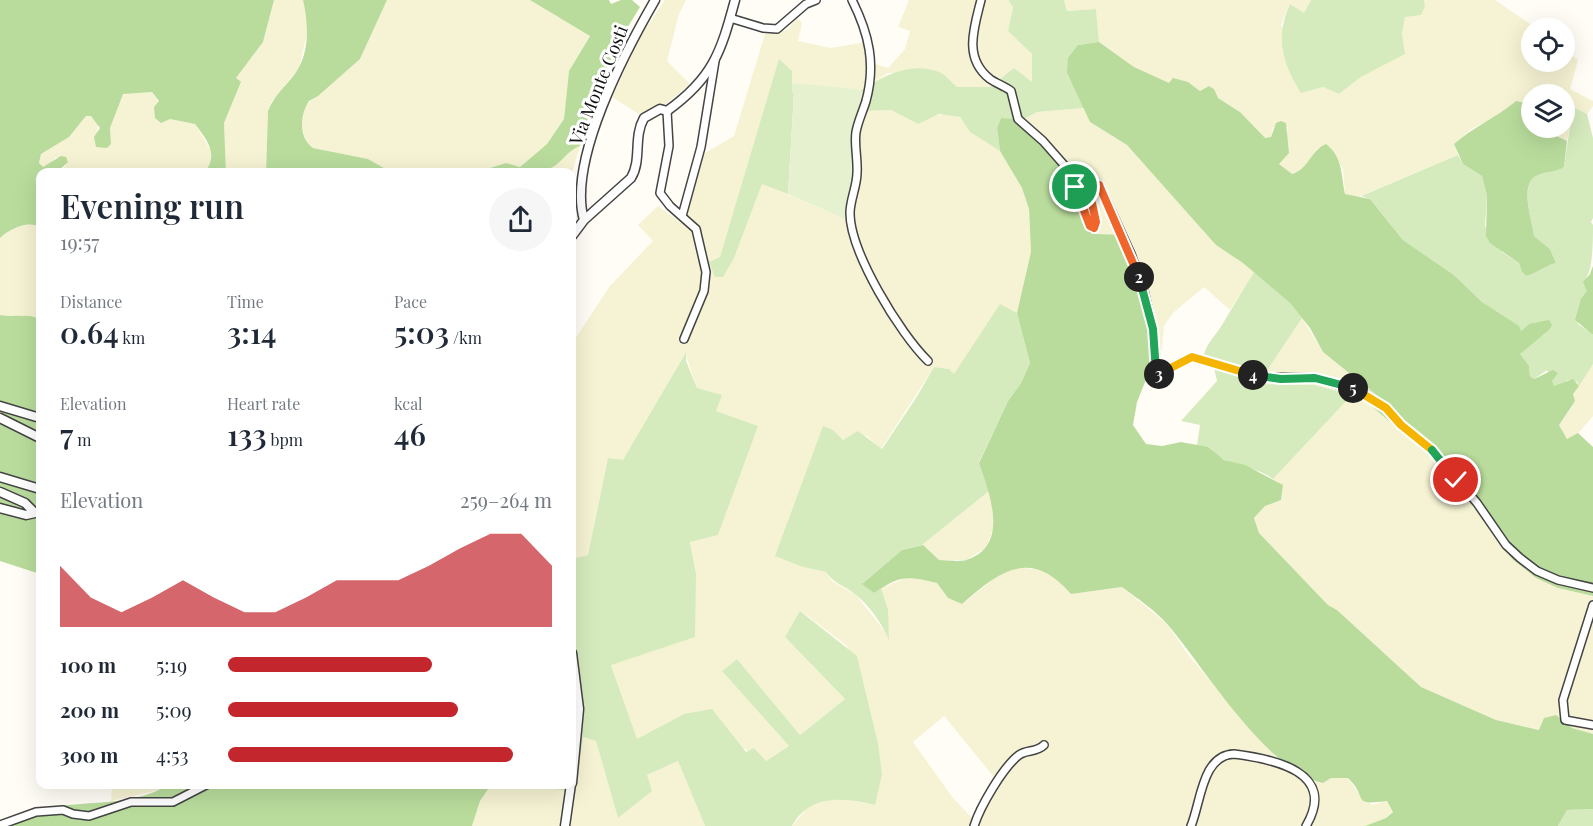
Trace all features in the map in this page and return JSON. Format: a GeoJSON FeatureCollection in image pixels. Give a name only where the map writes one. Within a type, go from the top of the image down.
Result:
{"type":"FeatureCollection","features":[{"type":"Feature","properties":{"kind":"street","name":"Via Monte Costi"},"geometry":{"type":"LineString","coordinates":[[584,220],[581,185],[588,153],[623,59],[655,0]]}},
{"type":"Feature","properties":{"kind":"street"},"geometry":{"type":"LineString","coordinates":[[667,111],[691,92],[720,53],[735,0]]}},
{"type":"Feature","properties":{"kind":"street"},"geometry":{"type":"LineString","coordinates":[[730,18],[763,28],[777,29],[806,4],[816,0]]}},
{"type":"Feature","properties":{"kind":"street"},"geometry":{"type":"LineString","coordinates":[[852,0],[865,30],[872,69],[856,130],[857,177],[850,212],[853,230],[859,250],[888,307],[928,361]]}},
{"type":"Feature","properties":{"kind":"street"},"geometry":{"type":"LineString","coordinates":[[981,0],[971,39],[974,55],[989,78],[1011,91],[1020,122],[1043,141],[1065,166],[1092,228],[1096,222],[1089,189],[1094,183],[1099,184],[1131,254],[1144,291],[1153,329],[1157,374],[1186,359],[1195,358],[1258,376],[1315,378],[1356,389],[1386,408],[1401,425],[1432,450],[1477,502],[1506,545],[1520,558],[1537,571],[1558,580],[1593,588]]}},
{"type":"Feature","properties":{"kind":"street"},"geometry":{"type":"LineString","coordinates":[[682,216],[701,147],[715,61]]}},
{"type":"Feature","properties":{"kind":"street"},"geometry":{"type":"LineString","coordinates":[[576,231],[584,220],[626,185],[635,171],[637,136],[644,118],[660,109],[667,111]]}},
{"type":"Feature","properties":{"kind":"street"},"geometry":{"type":"LineString","coordinates":[[667,111],[669,146],[659,189],[664,200],[697,231],[706,276],[704,291],[684,339]]}},
{"type":"Feature","properties":{"kind":"street"},"geometry":{"type":"LineString","coordinates":[[0,406],[36,417]]}},
{"type":"Feature","properties":{"kind":"street"},"geometry":{"type":"LineString","coordinates":[[0,418],[36,436]]}},
{"type":"Feature","properties":{"kind":"street"},"geometry":{"type":"LineString","coordinates":[[0,477],[36,488]]}},
{"type":"Feature","properties":{"kind":"street"},"geometry":{"type":"LineString","coordinates":[[0,492],[25,502],[35,511],[28,515],[0,508]]}},
{"type":"Feature","properties":{"kind":"street"},"geometry":{"type":"LineString","coordinates":[[1593,605],[1563,700],[1563,715],[1565,720],[1593,725]]}},
{"type":"Feature","properties":{"kind":"street"},"geometry":{"type":"LineString","coordinates":[[576,685],[579,709],[576,737]]}},
{"type":"Feature","properties":{"kind":"street"},"geometry":{"type":"LineString","coordinates":[[974,826],[983,802],[1015,759],[1023,753],[1038,750],[1044,745]]}},
{"type":"Feature","properties":{"kind":"street"},"geometry":{"type":"LineString","coordinates":[[1191,826],[1213,762],[1224,754],[1234,753],[1301,772],[1311,784],[1315,798],[1314,808],[1306,826]]}},
{"type":"Feature","properties":{"kind":"street"},"geometry":{"type":"LineString","coordinates":[[0,825],[36,812],[63,810],[89,816],[130,801],[172,802],[198,789]]}},
{"type":"Feature","properties":{"kind":"street"},"geometry":{"type":"LineString","coordinates":[[565,826],[570,789]]}},
{"type":"Feature","properties":{"kind":"shaded area"},"geometry":{"type":"Polygon","coordinates":[[[274,0],[303,0],[309,25],[299,68],[271,102],[268,111],[266,168],[226,168],[224,123],[241,83],[235,78],[263,42],[274,0]]]}},
{"type":"Feature","properties":{"kind":"shaded area"},"geometry":{"type":"Polygon","coordinates":[[[387,0],[530,0],[590,35],[569,71],[564,119],[547,144],[520,167],[506,163],[490,168],[384,168],[368,159],[308,145],[301,125],[306,105],[360,59],[387,0]]]}},
{"type":"Feature","properties":{"kind":"shaded area"},"geometry":{"type":"Polygon","coordinates":[[[665,0],[686,0],[679,14],[667,61],[690,84],[666,104],[643,117],[612,97],[640,37],[665,0]]]}},
{"type":"Feature","properties":{"kind":"shaded area"},"geometry":{"type":"Polygon","coordinates":[[[909,0],[1008,0],[1013,7],[1008,31],[1032,54],[1032,83],[1014,68],[990,87],[957,87],[940,72],[888,73],[860,91],[792,83],[792,71],[720,257],[709,262],[734,258],[762,183],[847,220],[854,218],[860,167],[857,133],[864,111],[891,110],[918,124],[932,116],[948,114],[960,117],[970,132],[1000,151],[1022,188],[1029,209],[1031,252],[1025,283],[1017,313],[1000,305],[954,375],[949,369],[934,367],[881,449],[867,436],[854,435],[843,440],[835,435],[803,567],[826,572],[832,581],[856,595],[886,633],[888,609],[881,588],[908,577],[937,583],[948,598],[962,604],[996,577],[1016,567],[1043,570],[1058,579],[1071,594],[1122,587],[1167,624],[1189,656],[1278,759],[1323,783],[1331,778],[1348,778],[1360,795],[1372,805],[1387,801],[1393,811],[1386,818],[1365,826],[792,826],[808,807],[831,799],[840,798],[875,805],[878,743],[859,665],[846,645],[801,611],[785,637],[845,699],[800,735],[737,659],[722,671],[789,746],[766,761],[684,714],[637,740],[611,664],[640,654],[696,574],[690,541],[718,535],[757,426],[716,411],[697,388],[685,353],[623,461],[608,458],[588,555],[576,558],[576,337],[610,286],[653,241],[638,225],[658,206],[680,222],[686,216],[700,156],[734,136],[765,34],[787,30],[797,18],[802,23],[798,41],[831,48],[866,42],[869,62],[888,68],[905,49],[910,31],[898,27],[909,0]],[[944,716],[913,742],[953,798],[973,819],[998,782],[944,716]]]}},
{"type":"Feature","properties":{"kind":"shaded area"},"geometry":{"type":"Polygon","coordinates":[[[1064,0],[1311,0],[1304,13],[1289,5],[1281,25],[1323,87],[1339,94],[1361,77],[1404,54],[1402,34],[1405,16],[1425,6],[1424,0],[1495,0],[1521,18],[1521,72],[1575,72],[1571,84],[1521,84],[1521,102],[1516,101],[1498,116],[1471,129],[1454,144],[1458,155],[1355,198],[1345,194],[1343,169],[1330,147],[1317,149],[1310,163],[1297,172],[1292,174],[1282,169],[1279,165],[1289,147],[1286,138],[1288,127],[1273,127],[1271,138],[1265,139],[1240,112],[1218,98],[1209,86],[1200,91],[1188,82],[1178,81],[1169,84],[1134,67],[1099,42],[1096,9],[1067,11],[1064,0]]]}},
{"type":"Feature","properties":{"kind":"shaded area"},"geometry":{"type":"Polygon","coordinates":[[[152,92],[170,119],[195,124],[211,151],[212,163],[208,168],[63,168],[66,166],[56,157],[48,166],[43,167],[39,164],[41,154],[69,137],[86,116],[91,116],[98,123],[97,133],[111,144],[110,128],[122,94],[152,92]]]}},
{"type":"Feature","properties":{"kind":"shaded area"},"geometry":{"type":"Polygon","coordinates":[[[1575,92],[1593,101],[1593,106],[1587,114],[1575,108],[1575,92]]]}},
{"type":"Feature","properties":{"kind":"shaded area"},"geometry":{"type":"Polygon","coordinates":[[[1084,108],[1090,122],[1127,145],[1188,213],[1254,272],[1230,310],[1204,287],[1173,313],[1164,326],[1162,350],[1154,358],[1154,370],[1150,370],[1153,362],[1124,236],[1095,234],[1087,229],[1076,199],[1031,134],[1024,119],[1037,112],[1084,108]]]}},
{"type":"Feature","properties":{"kind":"shaded area"},"geometry":{"type":"Polygon","coordinates":[[[580,146],[573,168],[550,168],[553,167],[572,148],[580,146]]]}},
{"type":"Feature","properties":{"kind":"shaded area"},"geometry":{"type":"Polygon","coordinates":[[[36,225],[36,318],[22,315],[10,318],[0,315],[0,238],[15,227],[36,225]]]}},
{"type":"Feature","properties":{"kind":"shaded area"},"geometry":{"type":"Polygon","coordinates":[[[1302,318],[1323,352],[1379,397],[1369,404],[1431,457],[1476,509],[1512,559],[1558,588],[1593,596],[1593,734],[1572,728],[1540,730],[1496,720],[1421,687],[1337,610],[1328,605],[1259,533],[1254,518],[1265,506],[1281,500],[1283,486],[1273,479],[1351,396],[1315,385],[1258,384],[1302,318]]]}},
{"type":"Feature","properties":{"kind":"shaded area"},"geometry":{"type":"Polygon","coordinates":[[[1593,364],[1593,416],[1575,437],[1567,439],[1559,425],[1575,401],[1573,394],[1593,364]]]}},
{"type":"Feature","properties":{"kind":"shaded area"},"geometry":{"type":"Polygon","coordinates":[[[989,491],[994,507],[994,526],[986,548],[966,560],[939,560],[922,545],[989,491]]]}},
{"type":"Feature","properties":{"kind":"shaded area"},"geometry":{"type":"Polygon","coordinates":[[[582,737],[596,741],[618,818],[631,807],[647,775],[678,761],[705,826],[472,826],[480,801],[488,789],[554,789],[575,793],[582,737]]]}},
{"type":"Feature","properties":{"kind":"shaded area"},"geometry":{"type":"Polygon","coordinates":[[[112,789],[161,789],[159,790],[111,801],[112,789]]]}},
{"type":"Feature","properties":{"kind":"green space"},"geometry":{"type":"Polygon","coordinates":[[[0,0],[274,0],[263,42],[236,78],[241,82],[224,123],[226,168],[207,168],[211,159],[210,147],[195,124],[170,119],[161,123],[155,118],[154,107],[159,101],[152,92],[123,94],[110,128],[111,144],[107,148],[96,147],[94,137],[100,128],[91,116],[86,116],[69,137],[41,154],[39,163],[43,167],[61,156],[66,157],[68,162],[61,168],[36,168],[36,225],[24,225],[9,231],[0,238],[0,0]]]}},
{"type":"Feature","properties":{"kind":"green space"},"geometry":{"type":"Polygon","coordinates":[[[303,0],[387,0],[360,59],[318,96],[309,101],[302,119],[305,138],[313,148],[368,159],[384,168],[266,168],[268,111],[302,61],[306,44],[306,17],[303,0]]]}},
{"type":"Feature","properties":{"kind":"green space"},"geometry":{"type":"Polygon","coordinates":[[[530,0],[609,0],[611,4],[621,0],[632,0],[640,7],[604,74],[580,146],[550,168],[490,168],[506,163],[520,167],[547,144],[564,119],[569,71],[590,36],[530,0]]]}},
{"type":"Feature","properties":{"kind":"green space"},"geometry":{"type":"Polygon","coordinates":[[[1008,0],[1064,0],[1067,11],[1096,9],[1099,42],[1078,45],[1067,73],[1084,108],[1037,112],[1024,119],[1001,118],[997,128],[1000,151],[970,132],[960,117],[939,114],[918,124],[891,110],[864,111],[868,98],[860,91],[887,75],[907,69],[918,68],[939,72],[957,87],[990,87],[1014,68],[1032,82],[1032,54],[1008,31],[1013,7],[1008,0]]]}},
{"type":"Feature","properties":{"kind":"green space"},"geometry":{"type":"Polygon","coordinates":[[[1311,0],[1424,0],[1425,6],[1421,15],[1405,17],[1402,34],[1405,54],[1361,77],[1339,94],[1323,87],[1301,93],[1285,60],[1283,28],[1290,4],[1304,13],[1311,0]]]}},
{"type":"Feature","properties":{"kind":"green space"},"geometry":{"type":"Polygon","coordinates":[[[1099,42],[1134,67],[1169,83],[1173,78],[1188,82],[1200,91],[1209,86],[1214,89],[1218,98],[1240,112],[1265,138],[1271,137],[1276,123],[1281,121],[1286,123],[1289,153],[1279,164],[1292,174],[1298,172],[1316,151],[1326,144],[1336,155],[1345,194],[1370,199],[1403,240],[1454,275],[1482,302],[1519,326],[1521,331],[1529,324],[1549,320],[1552,325],[1549,330],[1520,354],[1529,366],[1530,376],[1534,379],[1553,370],[1558,373],[1552,381],[1554,386],[1573,379],[1579,386],[1573,394],[1575,401],[1559,425],[1567,439],[1578,433],[1593,447],[1593,596],[1558,588],[1536,578],[1512,559],[1476,509],[1431,457],[1369,404],[1379,397],[1323,352],[1310,328],[1290,303],[1243,263],[1216,245],[1127,145],[1090,122],[1067,73],[1068,58],[1078,45],[1099,42]]]}},
{"type":"Feature","properties":{"kind":"green space"},"geometry":{"type":"Polygon","coordinates":[[[779,59],[792,71],[792,92],[794,93],[788,194],[762,184],[734,258],[723,277],[715,277],[709,262],[720,257],[779,59]]]}},
{"type":"Feature","properties":{"kind":"green space"},"geometry":{"type":"Polygon","coordinates":[[[792,83],[857,89],[869,98],[857,133],[860,167],[854,218],[847,220],[788,194],[794,93],[792,83]]]}},
{"type":"Feature","properties":{"kind":"green space"},"geometry":{"type":"Polygon","coordinates":[[[1516,101],[1521,102],[1521,138],[1561,138],[1567,141],[1564,167],[1536,176],[1528,187],[1527,195],[1534,236],[1550,249],[1556,263],[1526,276],[1519,263],[1490,243],[1486,236],[1487,196],[1482,176],[1463,164],[1454,144],[1516,101]]]}},
{"type":"Feature","properties":{"kind":"green space"},"geometry":{"type":"Polygon","coordinates":[[[1575,108],[1587,114],[1593,138],[1592,254],[1586,278],[1588,291],[1579,307],[1577,319],[1578,324],[1593,334],[1593,364],[1579,386],[1577,382],[1568,380],[1553,387],[1547,370],[1534,379],[1530,376],[1529,366],[1521,359],[1520,354],[1534,339],[1545,334],[1539,324],[1529,324],[1521,331],[1482,302],[1454,275],[1403,240],[1370,199],[1361,196],[1458,155],[1463,164],[1482,176],[1487,196],[1485,226],[1502,252],[1519,263],[1526,276],[1556,263],[1550,249],[1534,236],[1528,204],[1528,188],[1536,176],[1564,167],[1568,138],[1575,138],[1575,108]]]}},
{"type":"Feature","properties":{"kind":"green space"},"geometry":{"type":"Polygon","coordinates":[[[1001,118],[1024,119],[1057,161],[1076,195],[1087,229],[1095,234],[1124,235],[1129,262],[1146,311],[1153,362],[1137,402],[1133,425],[1146,444],[1162,446],[1181,442],[1208,447],[1224,460],[1245,465],[1283,485],[1281,500],[1265,506],[1254,518],[1259,533],[1328,605],[1337,610],[1421,687],[1496,720],[1539,730],[1544,718],[1556,715],[1572,728],[1593,734],[1593,809],[1567,810],[1558,826],[1365,826],[1386,818],[1393,812],[1387,801],[1364,801],[1348,778],[1331,778],[1323,783],[1302,775],[1281,760],[1238,716],[1168,625],[1122,587],[1071,594],[1043,571],[1029,568],[1016,569],[990,582],[962,604],[948,598],[937,583],[911,578],[904,579],[891,583],[874,593],[862,584],[902,550],[923,545],[939,560],[966,560],[980,553],[988,543],[993,531],[988,488],[979,463],[1008,401],[1021,383],[1030,363],[1017,313],[1031,252],[1029,209],[1022,188],[1000,151],[997,128],[1001,118]]]}},
{"type":"Feature","properties":{"kind":"green space"},"geometry":{"type":"Polygon","coordinates":[[[1593,266],[1592,334],[1575,320],[1581,299],[1587,291],[1583,282],[1593,266]]]}},
{"type":"Feature","properties":{"kind":"green space"},"geometry":{"type":"Polygon","coordinates":[[[1254,272],[1290,303],[1302,318],[1258,384],[1315,385],[1357,397],[1351,396],[1273,479],[1225,460],[1205,447],[1197,445],[1200,425],[1181,421],[1217,381],[1214,368],[1202,361],[1204,355],[1254,272]]]}},
{"type":"Feature","properties":{"kind":"green space"},"geometry":{"type":"Polygon","coordinates":[[[1000,304],[1017,313],[1030,363],[1021,383],[1008,401],[979,462],[989,491],[922,545],[902,550],[863,583],[874,593],[881,588],[888,609],[889,640],[866,604],[826,572],[803,567],[775,556],[823,426],[833,430],[843,440],[858,431],[882,449],[934,367],[949,369],[954,374],[1000,304]]]}},
{"type":"Feature","properties":{"kind":"green space"},"geometry":{"type":"Polygon","coordinates":[[[0,315],[30,316],[36,318],[36,573],[0,561],[0,315]]]}},
{"type":"Feature","properties":{"kind":"green space"},"geometry":{"type":"Polygon","coordinates":[[[686,352],[686,361],[697,388],[722,395],[716,411],[758,426],[718,535],[690,542],[696,574],[695,637],[611,665],[637,739],[684,714],[712,709],[746,752],[754,748],[766,761],[789,746],[722,671],[737,659],[800,735],[845,699],[785,637],[800,611],[857,656],[878,743],[882,774],[875,805],[852,800],[829,800],[808,808],[792,826],[705,826],[678,761],[647,775],[652,791],[618,818],[596,741],[583,737],[576,786],[576,558],[588,555],[608,458],[623,460],[686,352]]]}},
{"type":"Feature","properties":{"kind":"green space"},"geometry":{"type":"Polygon","coordinates":[[[160,789],[488,789],[480,801],[472,826],[0,826],[43,809],[125,800],[160,789]]]}},
{"type":"Feature","properties":{"kind":"green space"},"geometry":{"type":"Polygon","coordinates":[[[554,789],[576,789],[575,793],[554,789]]]}},
{"type":"Feature","properties":{"kind":"green space"},"geometry":{"type":"Polygon","coordinates":[[[1593,809],[1593,826],[1558,826],[1567,810],[1593,809]]]}},
{"type":"Feature","properties":{"kind":"route"},"geometry":{"type":"LineString","coordinates":[[1075,187],[1092,228],[1096,222],[1089,189],[1091,184],[1099,184],[1121,230],[1148,303],[1157,374],[1163,373],[1186,359],[1195,358],[1245,374],[1271,379],[1315,378],[1356,389],[1386,408],[1401,425],[1432,450],[1456,480]]}}]}
